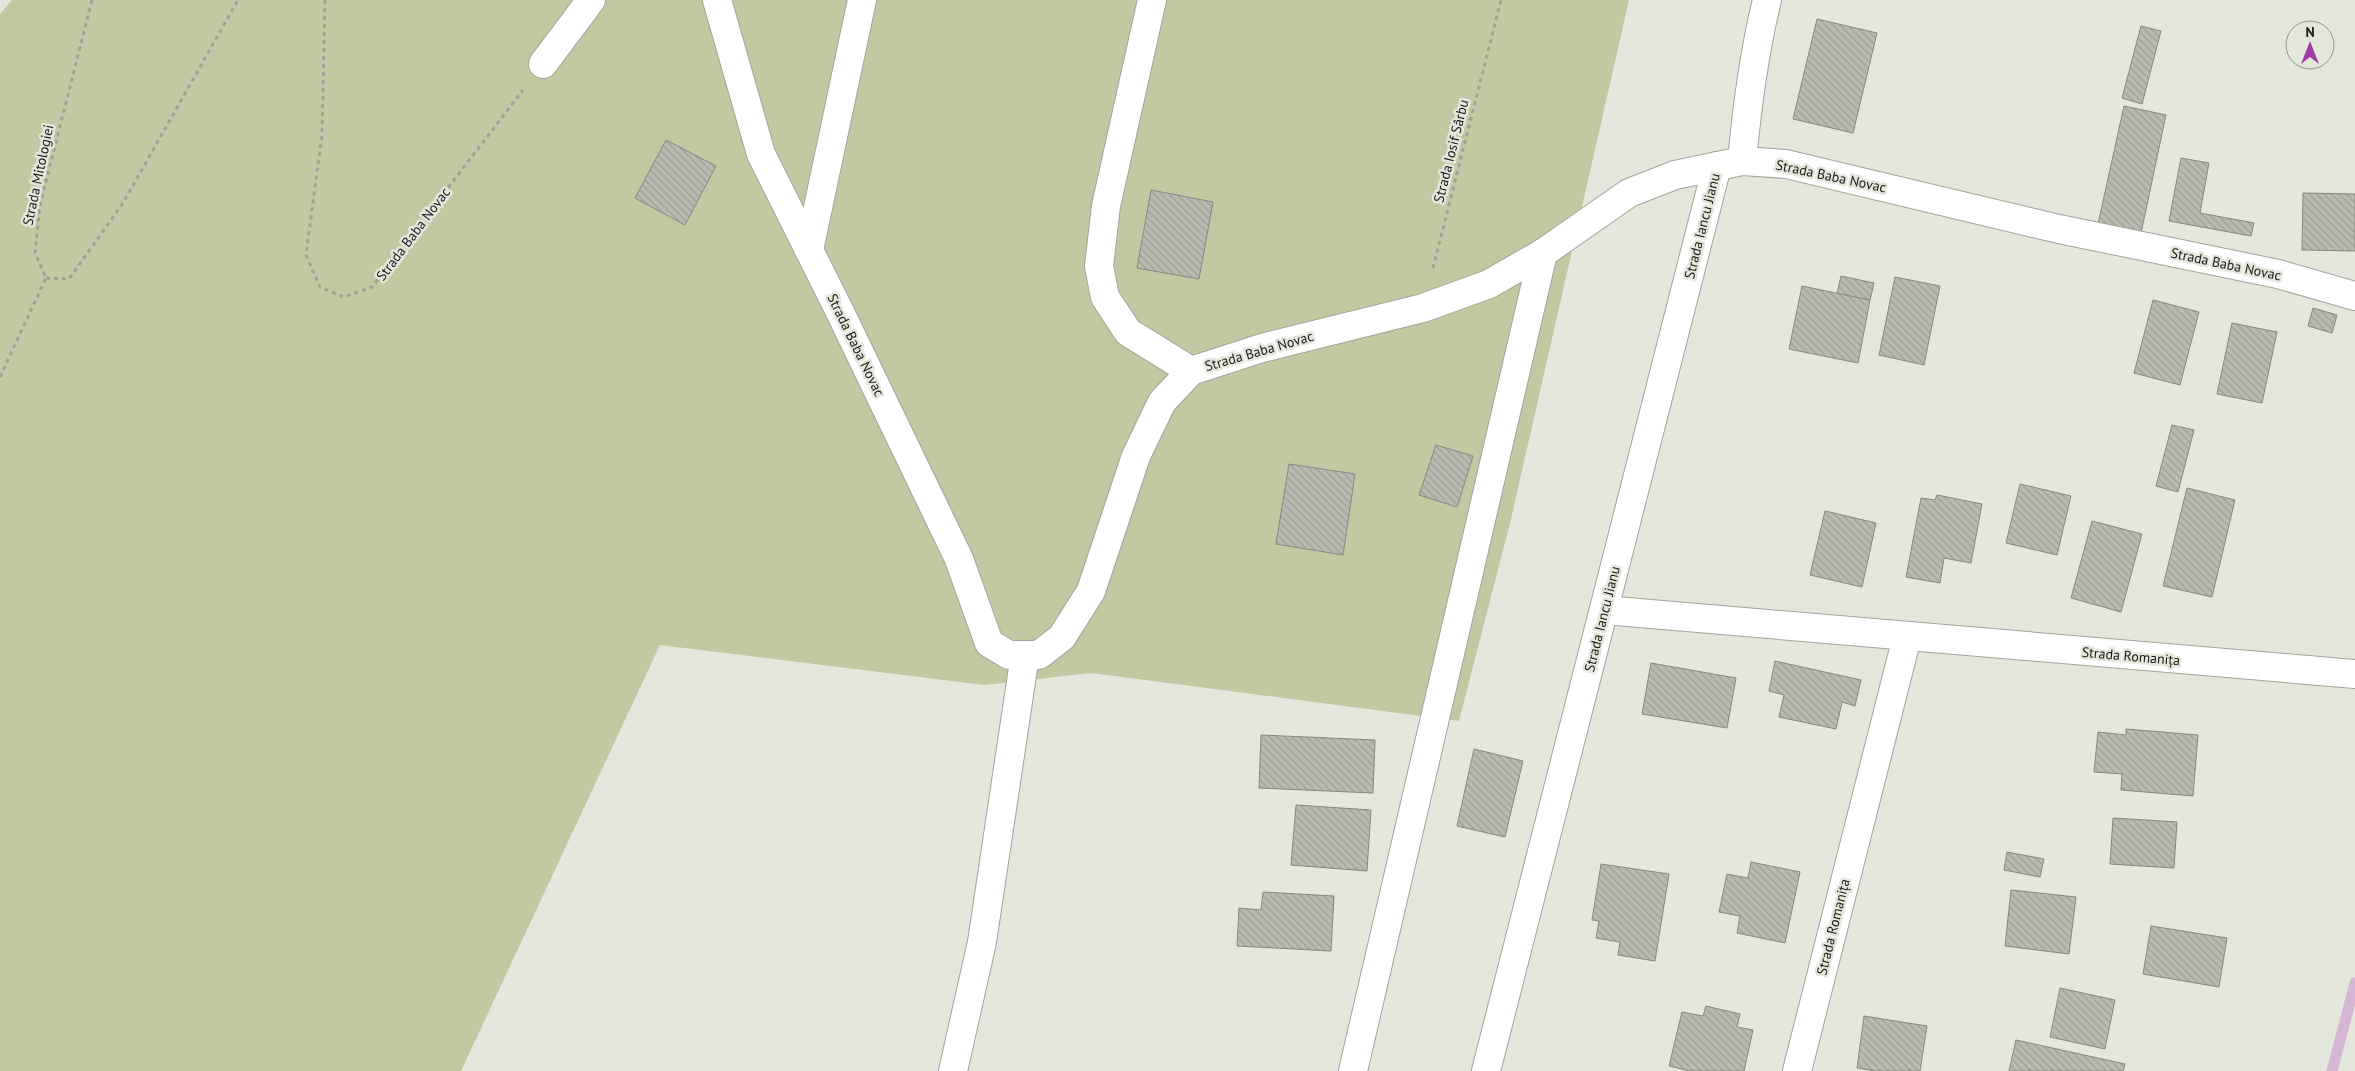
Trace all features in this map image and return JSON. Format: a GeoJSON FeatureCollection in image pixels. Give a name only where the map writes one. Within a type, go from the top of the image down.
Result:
{"type":"FeatureCollection","features":[{"type":"Feature","properties":{"kind":"street"},"geometry":{"type":"LineString","coordinates":[[543,64],[591,0]]}},
{"type":"Feature","properties":{"kind":"street","name":"Strada Baba Novac"},"geometry":{"type":"LineString","coordinates":[[717,0],[761,154],[959,559],[989,643],[1009,656],[1039,656],[1062,637],[1091,591],[1136,456],[1162,402],[1191,371],[1262,348],[1423,308],[1489,284],[1543,253],[1628,194],[1676,175],[1729,163],[1786,164],[2059,229],[2278,274],[2355,296]]}},
{"type":"Feature","properties":{"kind":"street"},"geometry":{"type":"LineString","coordinates":[[809,250],[862,0]]}},
{"type":"Feature","properties":{"kind":"street"},"geometry":{"type":"LineString","coordinates":[[1152,0],[1106,206],[1099,266],[1105,297],[1128,332],[1191,371]]}},
{"type":"Feature","properties":{"kind":"street","name":"Strada Iancu Jianu"},"geometry":{"type":"LineString","coordinates":[[1486,1071],[1604,610],[1729,163],[1748,102],[1758,36],[1766,0]]}},
{"type":"Feature","properties":{"kind":"street"},"geometry":{"type":"LineString","coordinates":[[1353,1071],[1543,253]]}},
{"type":"Feature","properties":{"kind":"street","name":"Strada Romanița"},"geometry":{"type":"LineString","coordinates":[[1604,610],[2355,674]]}},
{"type":"Feature","properties":{"kind":"street","name":"Strada Romanița"},"geometry":{"type":"LineString","coordinates":[[1797,1071],[1907,637]]}},
{"type":"Feature","properties":{"kind":"street"},"geometry":{"type":"LineString","coordinates":[[954,1071],[982,942],[1026,656]]}},
{"type":"Feature","properties":{"kind":"path","name":"Strada Mitologiei"},"geometry":{"type":"LineString","coordinates":[[46,278],[35,253],[40,205],[92,0]]}},
{"type":"Feature","properties":{"kind":"path"},"geometry":{"type":"LineString","coordinates":[[0,376],[46,278],[69,279],[123,203],[238,0]]}},
{"type":"Feature","properties":{"kind":"path","name":"Strada Baba Novac"},"geometry":{"type":"LineString","coordinates":[[325,0],[322,135],[306,255],[320,288],[344,297],[372,288],[543,64]]}},
{"type":"Feature","properties":{"kind":"path","name":"Strada Iosif Sârbu"},"geometry":{"type":"LineString","coordinates":[[1423,308],[1502,0]]}},
{"type":"Feature","properties":{"kind":"green space"},"geometry":{"type":"Polygon","coordinates":[[[12,0],[1629,0],[1511,519],[1459,721],[1091,673],[984,685],[660,645],[461,1071],[0,1071],[0,14],[12,0]]]}},
{"type":"Feature","properties":{"kind":"building"},"geometry":{"type":"Polygon","coordinates":[[[1817,19],[1877,33],[1853,133],[1793,119],[1817,19]]]}},
{"type":"Feature","properties":{"kind":"building"},"geometry":{"type":"Polygon","coordinates":[[[2141,26],[2161,31],[2142,104],[2122,98],[2141,26]]]}},
{"type":"Feature","properties":{"kind":"building"},"geometry":{"type":"Polygon","coordinates":[[[2124,106],[2166,115],[2141,233],[2098,224],[2124,106]]]}},
{"type":"Feature","properties":{"kind":"building"},"geometry":{"type":"Polygon","coordinates":[[[666,140],[716,166],[685,225],[635,198],[666,140]]]}},
{"type":"Feature","properties":{"kind":"building"},"geometry":{"type":"Polygon","coordinates":[[[2181,158],[2209,163],[2200,213],[2254,223],[2251,236],[2169,221],[2181,158]]]}},
{"type":"Feature","properties":{"kind":"building"},"geometry":{"type":"Polygon","coordinates":[[[1151,190],[1213,202],[1199,279],[1137,268],[1151,190]]]}},
{"type":"Feature","properties":{"kind":"building"},"geometry":{"type":"Polygon","coordinates":[[[2303,193],[2355,194],[2355,251],[2302,250],[2303,193]]]}},
{"type":"Feature","properties":{"kind":"building"},"geometry":{"type":"Polygon","coordinates":[[[1841,276],[1874,283],[1870,300],[1837,294],[1841,276]]]}},
{"type":"Feature","properties":{"kind":"building"},"geometry":{"type":"Polygon","coordinates":[[[1895,277],[1940,286],[1924,365],[1879,355],[1895,277]]]}},
{"type":"Feature","properties":{"kind":"building"},"geometry":{"type":"Polygon","coordinates":[[[1802,286],[1870,300],[1858,363],[1789,349],[1802,286]]]}},
{"type":"Feature","properties":{"kind":"building"},"geometry":{"type":"Polygon","coordinates":[[[2153,300],[2199,312],[2180,385],[2134,373],[2153,300]]]}},
{"type":"Feature","properties":{"kind":"building"},"geometry":{"type":"Polygon","coordinates":[[[2313,308],[2337,315],[2332,333],[2308,326],[2313,308]]]}},
{"type":"Feature","properties":{"kind":"building"},"geometry":{"type":"Polygon","coordinates":[[[2232,323],[2277,332],[2262,403],[2217,394],[2232,323]]]}},
{"type":"Feature","properties":{"kind":"building"},"geometry":{"type":"Polygon","coordinates":[[[2172,425],[2194,430],[2178,492],[2156,486],[2172,425]]]}},
{"type":"Feature","properties":{"kind":"building"},"geometry":{"type":"Polygon","coordinates":[[[1436,445],[1473,456],[1457,507],[1419,495],[1436,445]]]}},
{"type":"Feature","properties":{"kind":"building"},"geometry":{"type":"Polygon","coordinates":[[[1289,464],[1355,474],[1343,555],[1276,544],[1289,464]]]}},
{"type":"Feature","properties":{"kind":"building"},"geometry":{"type":"Polygon","coordinates":[[[2020,484],[2071,496],[2057,555],[2006,543],[2020,484]]]}},
{"type":"Feature","properties":{"kind":"building"},"geometry":{"type":"Polygon","coordinates":[[[2187,488],[2235,500],[2212,597],[2163,586],[2187,488]]]}},
{"type":"Feature","properties":{"kind":"building"},"geometry":{"type":"Polygon","coordinates":[[[1937,495],[1982,504],[1971,563],[1944,558],[1940,583],[1906,577],[1921,498],[1935,500],[1937,495]]]}},
{"type":"Feature","properties":{"kind":"building"},"geometry":{"type":"Polygon","coordinates":[[[1825,511],[1876,523],[1862,587],[1810,575],[1825,511]]]}},
{"type":"Feature","properties":{"kind":"building"},"geometry":{"type":"Polygon","coordinates":[[[2092,521],[2142,534],[2121,612],[2071,598],[2092,521]]]}},
{"type":"Feature","properties":{"kind":"building"},"geometry":{"type":"Polygon","coordinates":[[[1775,661],[1861,680],[1855,706],[1842,702],[1836,729],[1779,717],[1784,695],[1769,691],[1775,661]]]}},
{"type":"Feature","properties":{"kind":"building"},"geometry":{"type":"Polygon","coordinates":[[[1651,663],[1736,678],[1727,728],[1642,714],[1651,663]]]}},
{"type":"Feature","properties":{"kind":"building"},"geometry":{"type":"Polygon","coordinates":[[[2126,729],[2198,735],[2193,796],[2121,790],[2122,774],[2094,772],[2098,732],[2126,735],[2126,729]]]}},
{"type":"Feature","properties":{"kind":"building"},"geometry":{"type":"Polygon","coordinates":[[[1261,735],[1375,740],[1373,793],[1259,788],[1261,735]]]}},
{"type":"Feature","properties":{"kind":"building"},"geometry":{"type":"Polygon","coordinates":[[[1474,749],[1523,761],[1505,837],[1457,826],[1474,749]]]}},
{"type":"Feature","properties":{"kind":"building"},"geometry":{"type":"Polygon","coordinates":[[[1296,805],[1371,810],[1367,871],[1291,865],[1296,805]]]}},
{"type":"Feature","properties":{"kind":"building"},"geometry":{"type":"Polygon","coordinates":[[[2113,818],[2177,822],[2174,868],[2110,864],[2113,818]]]}},
{"type":"Feature","properties":{"kind":"building"},"geometry":{"type":"Polygon","coordinates":[[[2007,852],[2044,859],[2040,877],[2004,870],[2007,852]]]}},
{"type":"Feature","properties":{"kind":"building"},"geometry":{"type":"Polygon","coordinates":[[[1751,862],[1800,872],[1785,943],[1737,933],[1740,916],[1719,912],[1727,874],[1748,878],[1751,862]]]}},
{"type":"Feature","properties":{"kind":"building"},"geometry":{"type":"Polygon","coordinates":[[[1601,864],[1669,874],[1655,961],[1618,955],[1620,942],[1596,938],[1599,921],[1592,920],[1601,864]]]}},
{"type":"Feature","properties":{"kind":"building"},"geometry":{"type":"Polygon","coordinates":[[[2011,890],[2076,897],[2069,954],[2005,946],[2011,890]]]}},
{"type":"Feature","properties":{"kind":"building"},"geometry":{"type":"Polygon","coordinates":[[[1263,892],[1334,896],[1331,951],[1237,946],[1239,908],[1261,910],[1263,892]]]}},
{"type":"Feature","properties":{"kind":"building"},"geometry":{"type":"Polygon","coordinates":[[[2151,926],[2227,938],[2219,987],[2143,974],[2151,926]]]}},
{"type":"Feature","properties":{"kind":"building"},"geometry":{"type":"Polygon","coordinates":[[[2060,988],[2115,1000],[2105,1049],[2050,1037],[2060,988]]]}},
{"type":"Feature","properties":{"kind":"building"},"geometry":{"type":"Polygon","coordinates":[[[1706,1006],[1740,1014],[1737,1027],[1753,1030],[1744,1071],[1690,1071],[1669,1066],[1682,1012],[1703,1016],[1706,1006]]]}},
{"type":"Feature","properties":{"kind":"building"},"geometry":{"type":"Polygon","coordinates":[[[1864,1016],[1927,1026],[1920,1071],[1875,1071],[1857,1068],[1864,1016]]]}},
{"type":"Feature","properties":{"kind":"building"},"geometry":{"type":"Polygon","coordinates":[[[2016,1040],[2125,1064],[2123,1071],[2009,1071],[2016,1040]]]}},
{"type":"Feature","properties":{"kind":"waterway"},"geometry":{"type":"LineString","coordinates":[[2332,1071],[2355,983]]}}]}
